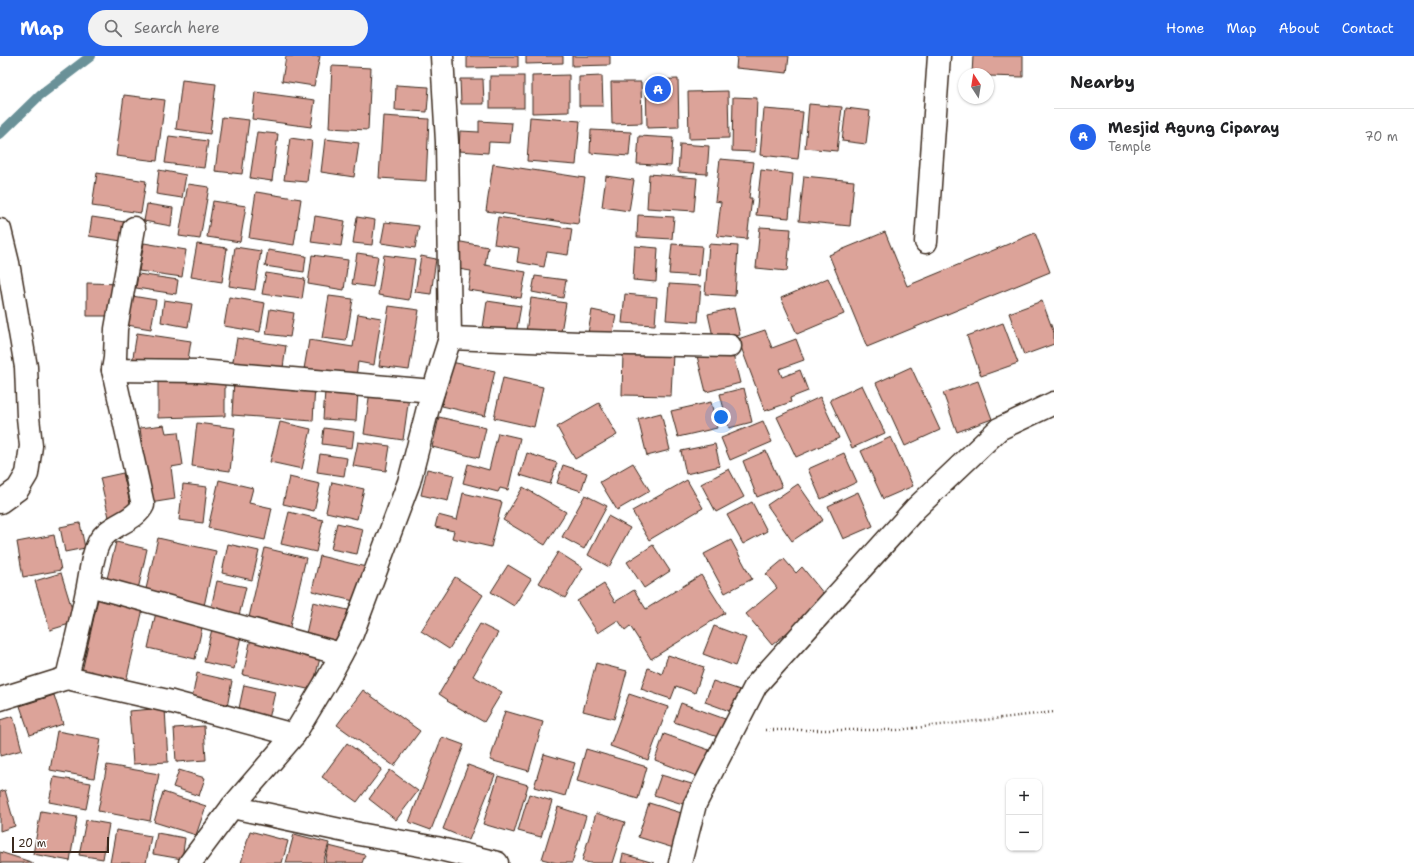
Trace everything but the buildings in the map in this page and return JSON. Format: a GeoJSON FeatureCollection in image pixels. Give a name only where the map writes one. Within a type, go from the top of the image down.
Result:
{"type":"FeatureCollection","features":[{"type":"Feature","properties":{"kind":"street"},"geometry":{"type":"LineString","coordinates":[[190,863],[232,807],[294,735],[341,654],[352,634],[409,482],[433,391],[450,338],[447,142],[442,56]]}},
{"type":"Feature","properties":{"kind":"street"},"geometry":{"type":"LineString","coordinates":[[926,242],[939,56]]}},
{"type":"Feature","properties":{"kind":"street"},"geometry":{"type":"LineString","coordinates":[[67,678],[93,556],[100,540],[111,529],[139,512],[143,505],[113,370],[116,329],[134,228]]}},
{"type":"Feature","properties":{"kind":"street"},"geometry":{"type":"LineString","coordinates":[[0,230],[8,263],[26,367],[31,446],[27,474],[18,489],[0,502]]}},
{"type":"Feature","properties":{"kind":"street"},"geometry":{"type":"LineString","coordinates":[[450,338],[580,343],[730,346]]}},
{"type":"Feature","properties":{"kind":"street"},"geometry":{"type":"LineString","coordinates":[[113,370],[199,371],[433,391]]}},
{"type":"Feature","properties":{"kind":"street"},"geometry":{"type":"LineString","coordinates":[[680,863],[695,804],[756,685],[915,509],[999,429],[1054,403]]}},
{"type":"Feature","properties":{"kind":"street"},"geometry":{"type":"LineString","coordinates":[[88,585],[341,654]]}},
{"type":"Feature","properties":{"kind":"street"},"geometry":{"type":"LineString","coordinates":[[0,699],[67,678],[172,702],[294,735]]}},
{"type":"Feature","properties":{"kind":"street"},"geometry":{"type":"LineString","coordinates":[[232,807],[358,834],[434,856],[497,863]]}},
{"type":"Feature","properties":{"kind":"path"},"geometry":{"type":"LineString","coordinates":[[733,730],[897,730],[1054,712]]}},
{"type":"Feature","properties":{"kind":"waterway"},"geometry":{"type":"LineString","coordinates":[[0,134],[40,95],[91,56]]}},
{"type":"Feature","properties":{"kind":"place","name":"Mesjid Agung Ciparay"},"geometry":{"type":"Point","coordinates":[658,89]}}]}
